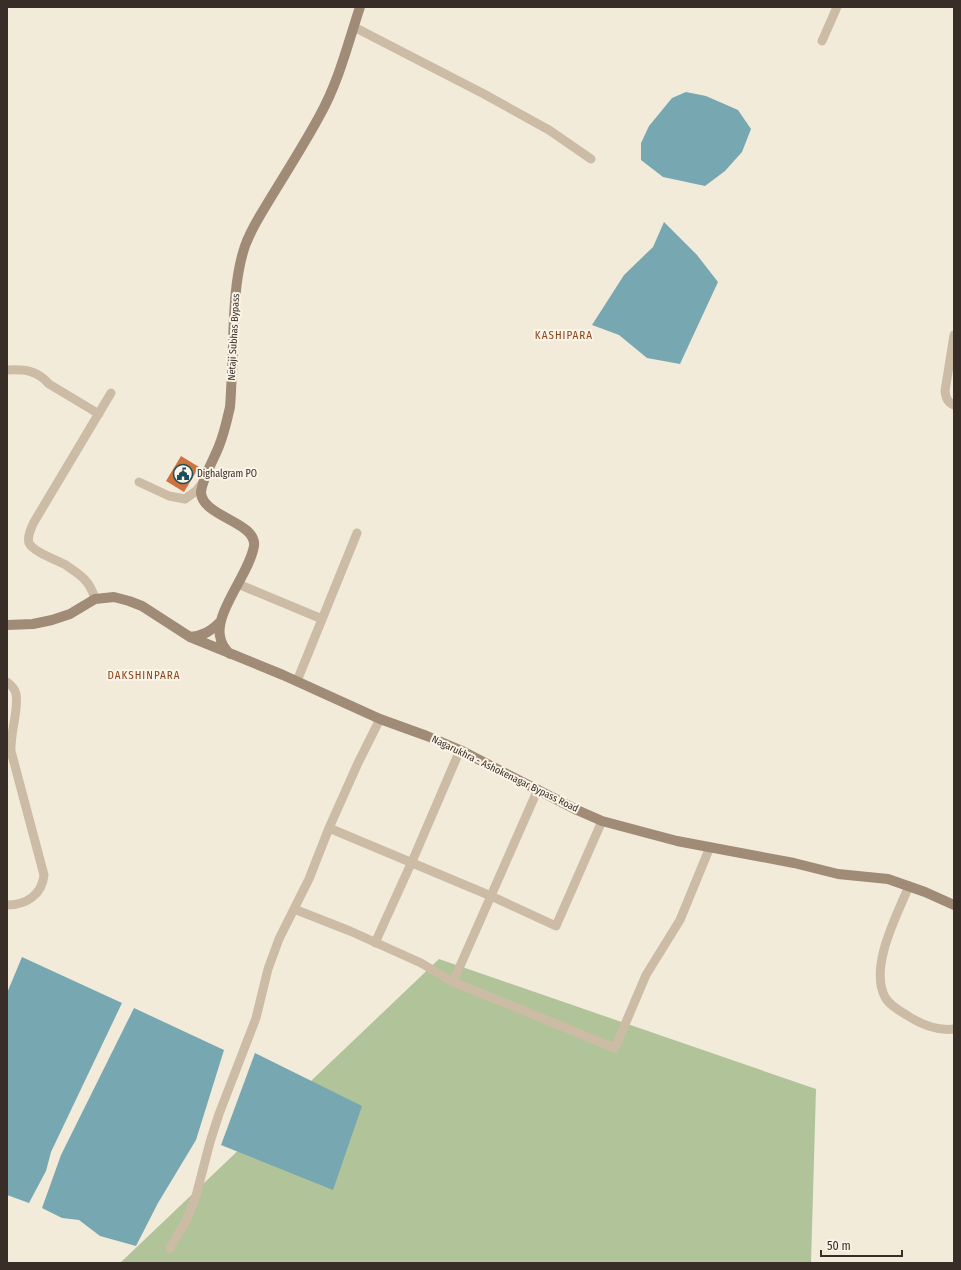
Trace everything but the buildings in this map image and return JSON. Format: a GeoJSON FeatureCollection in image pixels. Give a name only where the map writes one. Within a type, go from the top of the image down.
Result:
{"type":"FeatureCollection","features":[{"type":"Feature","properties":{"kind":"main road","name":"Netaji Subhas Bypass"},"geometry":{"type":"LineString","coordinates":[[230,654],[222,644],[220,637],[220,622],[251,557],[254,545],[253,538],[249,533],[225,516],[211,509],[204,501],[201,492],[220,444],[230,406],[238,268],[256,222],[327,103],[338,76],[360,7]]}},
{"type":"Feature","properties":{"kind":"main road","name":"Nagarukhra - Ashokenagar Bypass Road"},"geometry":{"type":"LineString","coordinates":[[7,625],[33,624],[52,620],[70,614],[95,599],[114,598],[129,601],[142,606],[190,638],[297,681],[380,718],[460,750],[602,821],[677,841],[794,863],[838,874],[888,879],[954,904]]}},
{"type":"Feature","properties":{"kind":"main road"},"geometry":{"type":"LineString","coordinates":[[190,638],[204,635],[220,622]]}},
{"type":"Feature","properties":{"kind":"street"},"geometry":{"type":"LineString","coordinates":[[822,41],[837,7]]}},
{"type":"Feature","properties":{"kind":"street"},"geometry":{"type":"LineString","coordinates":[[354,27],[549,130],[591,159]]}},
{"type":"Feature","properties":{"kind":"street"},"geometry":{"type":"LineString","coordinates":[[954,335],[945,391],[948,402],[954,405]]}},
{"type":"Feature","properties":{"kind":"street"},"geometry":{"type":"LineString","coordinates":[[7,370],[32,372],[42,377],[48,384],[99,414]]}},
{"type":"Feature","properties":{"kind":"street"},"geometry":{"type":"LineString","coordinates":[[95,599],[91,588],[79,574],[32,547],[28,542],[34,522],[111,393]]}},
{"type":"Feature","properties":{"kind":"street"},"geometry":{"type":"LineString","coordinates":[[139,482],[169,496],[185,498],[196,491],[204,482]]}},
{"type":"Feature","properties":{"kind":"street"},"geometry":{"type":"LineString","coordinates":[[297,681],[357,533]]}},
{"type":"Feature","properties":{"kind":"street"},"geometry":{"type":"LineString","coordinates":[[238,584],[322,619]]}},
{"type":"Feature","properties":{"kind":"street"},"geometry":{"type":"LineString","coordinates":[[7,682],[12,686],[16,693],[10,742],[11,751],[44,875],[43,884],[40,890],[33,896],[22,903],[7,905]]}},
{"type":"Feature","properties":{"kind":"street"},"geometry":{"type":"LineString","coordinates":[[170,1248],[187,1219],[196,1196],[219,1114],[256,1018],[268,969],[279,939],[309,879],[329,828],[358,762],[380,718]]}},
{"type":"Feature","properties":{"kind":"street"},"geometry":{"type":"LineString","coordinates":[[375,943],[460,750]]}},
{"type":"Feature","properties":{"kind":"street"},"geometry":{"type":"LineString","coordinates":[[453,982],[538,789]]}},
{"type":"Feature","properties":{"kind":"street"},"geometry":{"type":"LineString","coordinates":[[329,828],[491,896],[556,926],[602,821]]}},
{"type":"Feature","properties":{"kind":"street"},"geometry":{"type":"LineString","coordinates":[[294,909],[421,963],[453,982],[615,1048],[646,975],[680,920],[710,847]]}},
{"type":"Feature","properties":{"kind":"street"},"geometry":{"type":"LineString","coordinates":[[908,886],[883,955],[880,969],[881,986],[885,998],[894,1007],[911,1018],[943,1030],[954,1029]]}},
{"type":"Feature","properties":{"kind":"green space"},"geometry":{"type":"Polygon","coordinates":[[[439,959],[816,1089],[811,1263],[120,1263],[439,959]]]}},
{"type":"Feature","properties":{"kind":"water"},"geometry":{"type":"Polygon","coordinates":[[[686,92],[706,96],[738,110],[751,129],[742,152],[725,171],[705,186],[663,177],[641,160],[641,143],[649,126],[672,98],[686,92]]]}},
{"type":"Feature","properties":{"kind":"water"},"geometry":{"type":"Polygon","coordinates":[[[664,222],[697,255],[718,282],[680,364],[647,358],[619,335],[592,325],[624,275],[653,247],[664,222]]]}},
{"type":"Feature","properties":{"kind":"water"},"geometry":{"type":"Polygon","coordinates":[[[22,957],[122,1003],[51,1152],[46,1171],[29,1203],[7,1195],[7,993],[22,957]]]}},
{"type":"Feature","properties":{"kind":"water"},"geometry":{"type":"Polygon","coordinates":[[[134,1008],[224,1050],[196,1140],[158,1203],[136,1246],[100,1236],[79,1220],[62,1218],[42,1208],[61,1155],[134,1008]]]}},
{"type":"Feature","properties":{"kind":"water"},"geometry":{"type":"Polygon","coordinates":[[[255,1053],[362,1106],[333,1190],[221,1145],[255,1053]]]}},
{"type":"Feature","properties":{"kind":"place","name":"Dighalgram PO"},"geometry":{"type":"Point","coordinates":[183,474]}},
{"type":"Feature","properties":{"kind":"district","name":"KASHIPARA"},"geometry":{"type":"Point","coordinates":[564,335]}},
{"type":"Feature","properties":{"kind":"district","name":"DAKSHINPARA"},"geometry":{"type":"Point","coordinates":[144,675]}}]}
